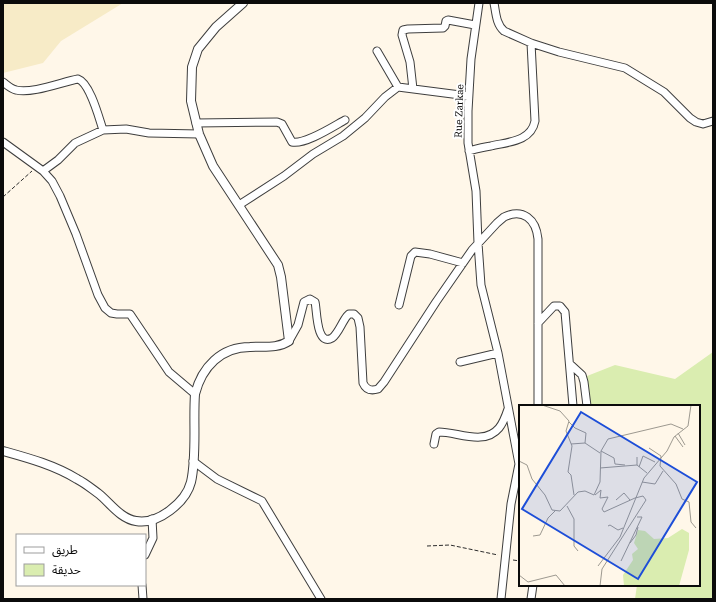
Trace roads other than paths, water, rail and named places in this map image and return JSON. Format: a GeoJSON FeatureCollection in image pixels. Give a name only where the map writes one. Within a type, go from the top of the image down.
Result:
{"type":"FeatureCollection","features":[{"type":"Feature","properties":{"kind":"street"},"geometry":{"type":"LineString","coordinates":[[243,3],[208,36],[198,49],[194,57],[192,67],[191,101],[199,134],[213,166],[268,248],[280,270],[289,341]]}},
{"type":"Feature","properties":{"kind":"street","name":"Rue Zarkae"},"geometry":{"type":"LineString","coordinates":[[479,3],[475,25],[468,96],[467,129],[476,191],[478,243],[482,285],[498,353],[519,464],[511,504],[501,599]]}},
{"type":"Feature","properties":{"kind":"street"},"geometry":{"type":"LineString","coordinates":[[494,3],[497,22],[501,28],[531,43],[567,55],[625,68],[664,92],[696,122],[703,124],[713,121]]}},
{"type":"Feature","properties":{"kind":"street"},"geometry":{"type":"LineString","coordinates":[[413,89],[410,62],[402,35],[403,30],[443,28],[448,20],[475,25]]}},
{"type":"Feature","properties":{"kind":"street"},"geometry":{"type":"LineString","coordinates":[[469,151],[517,140],[527,135],[534,127],[535,121],[531,43]]}},
{"type":"Feature","properties":{"kind":"street"},"geometry":{"type":"LineString","coordinates":[[378,51],[398,87]]}},
{"type":"Feature","properties":{"kind":"street"},"geometry":{"type":"LineString","coordinates":[[3,82],[11,88],[20,90],[57,85],[78,79],[81,80],[87,89],[103,130]]}},
{"type":"Feature","properties":{"kind":"street"},"geometry":{"type":"LineString","coordinates":[[239,204],[284,176],[313,154],[343,136],[398,87],[468,96]]}},
{"type":"Feature","properties":{"kind":"street"},"geometry":{"type":"LineString","coordinates":[[196,123],[276,122],[282,124],[290,140],[295,143],[312,137],[345,120]]}},
{"type":"Feature","properties":{"kind":"street"},"geometry":{"type":"LineString","coordinates":[[40,169],[58,160],[75,143],[103,130],[126,129],[149,133],[199,134]]}},
{"type":"Feature","properties":{"kind":"street"},"geometry":{"type":"LineString","coordinates":[[3,142],[50,178],[60,196],[82,250],[98,296],[105,308],[111,313],[130,314],[170,372],[195,394]]}},
{"type":"Feature","properties":{"kind":"street"},"geometry":{"type":"LineString","coordinates":[[3,451],[38,461],[67,473],[91,488],[129,519],[136,522],[152,519],[169,511],[182,501],[190,487],[193,461],[195,394],[206,371],[218,357],[225,352],[241,347],[276,346],[289,341],[298,325],[302,306],[307,300],[310,299],[315,302],[319,329],[321,336],[324,338],[328,339],[333,336],[349,314],[354,314],[358,318],[364,383],[370,390],[378,389],[478,243],[497,223],[515,213],[524,215],[532,223],[538,234],[538,405]]}},
{"type":"Feature","properties":{"kind":"street"},"geometry":{"type":"LineString","coordinates":[[399,305],[411,256],[415,252],[430,254],[463,263]]}},
{"type":"Feature","properties":{"kind":"street"},"geometry":{"type":"LineString","coordinates":[[538,323],[554,306],[560,306],[565,312],[573,405]]}},
{"type":"Feature","properties":{"kind":"street"},"geometry":{"type":"LineString","coordinates":[[460,362],[498,353]]}},
{"type":"Feature","properties":{"kind":"street"},"geometry":{"type":"LineString","coordinates":[[570,364],[582,375],[587,405]]}},
{"type":"Feature","properties":{"kind":"street"},"geometry":{"type":"LineString","coordinates":[[434,444],[436,434],[439,432],[472,437],[491,435],[499,428],[508,409]]}},
{"type":"Feature","properties":{"kind":"street"},"geometry":{"type":"LineString","coordinates":[[193,461],[218,479],[262,501],[322,599]]}},
{"type":"Feature","properties":{"kind":"street"},"geometry":{"type":"LineString","coordinates":[[146,552],[153,538],[152,519]]}},
{"type":"Feature","properties":{"kind":"street"},"geometry":{"type":"LineString","coordinates":[[142,586],[143,599]]}},
{"type":"Feature","properties":{"kind":"street"},"geometry":{"type":"LineString","coordinates":[[531,599],[533,586]]}}]}
